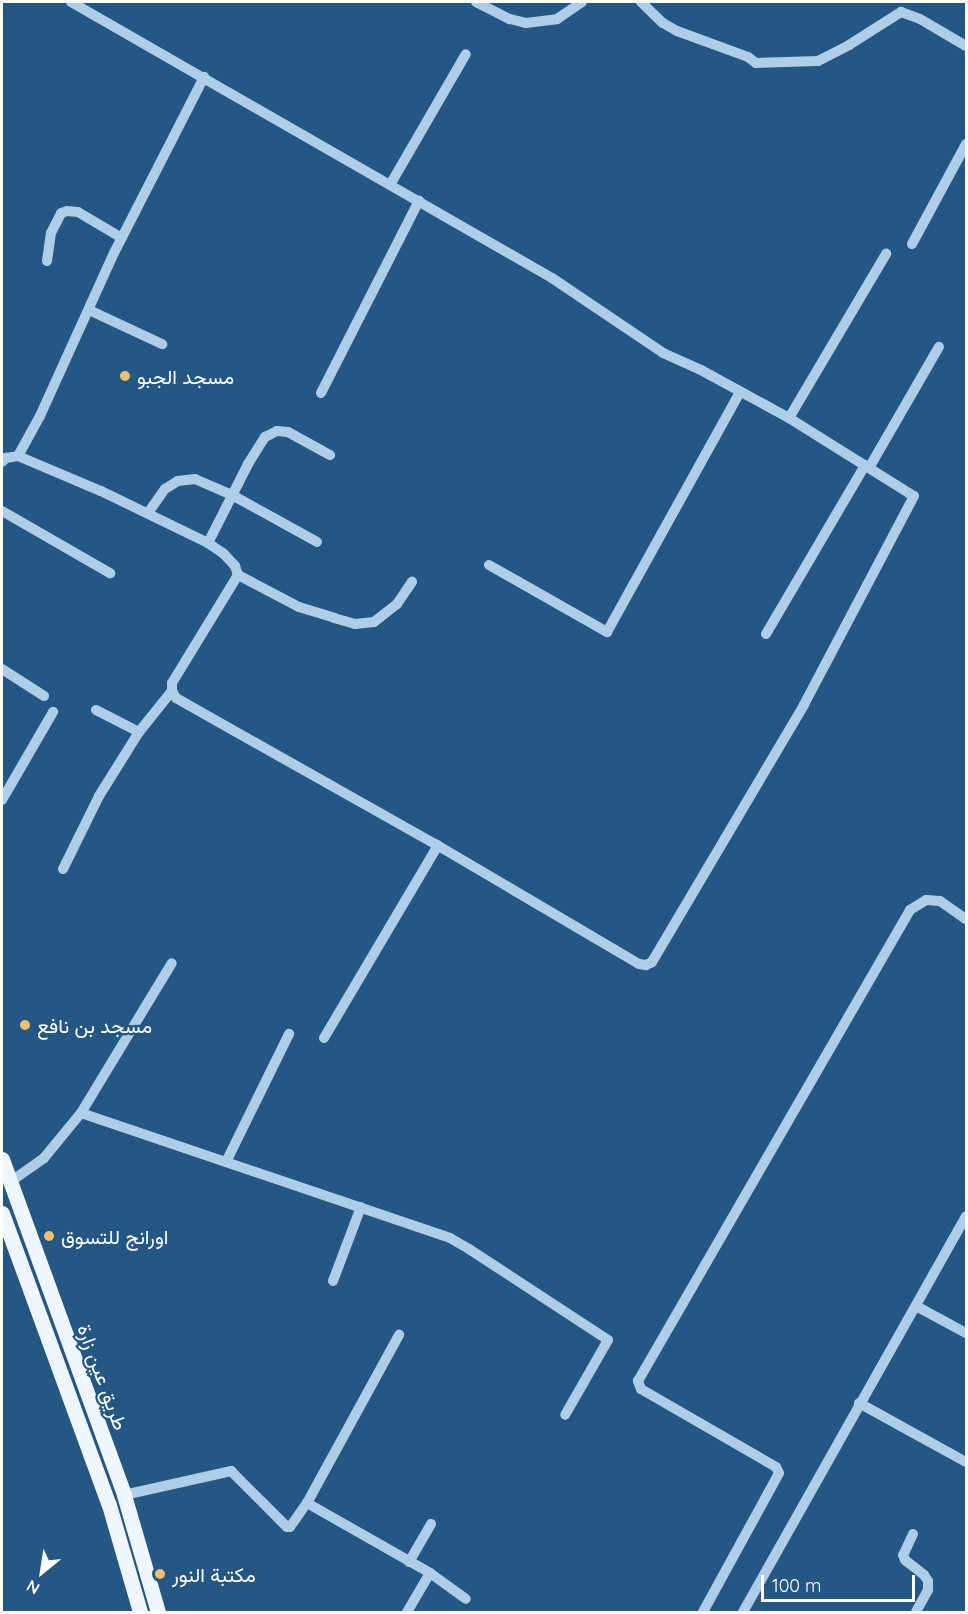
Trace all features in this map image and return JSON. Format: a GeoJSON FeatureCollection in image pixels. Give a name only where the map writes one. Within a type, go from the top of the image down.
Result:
{"type":"FeatureCollection","features":[{"type":"Feature","properties":{"kind":"main road","name":"طريق عين زارة"},"geometry":{"type":"LineString","coordinates":[[2,1159],[124,1495],[158,1612]]}},
{"type":"Feature","properties":{"kind":"main road","name":"طريق عين زارة"},"geometry":{"type":"LineString","coordinates":[[2,1214],[108,1505],[140,1612]]}},
{"type":"Feature","properties":{"kind":"street"},"geometry":{"type":"LineString","coordinates":[[71,2],[552,278],[663,353],[789,418],[911,494],[914,500],[804,705],[652,962],[639,964],[438,845],[176,698],[171,691]]}},
{"type":"Feature","properties":{"kind":"street"},"geometry":{"type":"LineString","coordinates":[[477,2],[510,19],[534,23],[557,18],[582,2]]}},
{"type":"Feature","properties":{"kind":"street"},"geometry":{"type":"LineString","coordinates":[[640,2],[663,23],[677,31],[748,57],[756,63],[818,61],[849,45],[901,12],[920,19],[966,46]]}},
{"type":"Feature","properties":{"kind":"street"},"geometry":{"type":"LineString","coordinates":[[390,185],[466,54]]}},
{"type":"Feature","properties":{"kind":"street"},"geometry":{"type":"LineString","coordinates":[[18,456],[40,416],[122,238],[204,77]]}},
{"type":"Feature","properties":{"kind":"street"},"geometry":{"type":"LineString","coordinates":[[912,244],[966,144]]}},
{"type":"Feature","properties":{"kind":"street"},"geometry":{"type":"LineString","coordinates":[[321,393],[419,201]]}},
{"type":"Feature","properties":{"kind":"street"},"geometry":{"type":"LineString","coordinates":[[47,261],[51,233],[61,213],[67,211],[78,212],[122,238]]}},
{"type":"Feature","properties":{"kind":"street"},"geometry":{"type":"LineString","coordinates":[[789,418],[886,254]]}},
{"type":"Feature","properties":{"kind":"street"},"geometry":{"type":"LineString","coordinates":[[89,310],[162,344]]}},
{"type":"Feature","properties":{"kind":"street"},"geometry":{"type":"LineString","coordinates":[[766,634],[939,347]]}},
{"type":"Feature","properties":{"kind":"street"},"geometry":{"type":"LineString","coordinates":[[489,565],[607,632],[740,392]]}},
{"type":"Feature","properties":{"kind":"street"},"geometry":{"type":"LineString","coordinates":[[208,543],[265,437],[277,431],[295,434],[330,455]]}},
{"type":"Feature","properties":{"kind":"street"},"geometry":{"type":"LineString","coordinates":[[2,462],[6,458],[18,456],[148,513],[208,543],[223,553],[235,566],[238,575],[299,607],[364,625],[388,613],[412,582]]}},
{"type":"Feature","properties":{"kind":"street"},"geometry":{"type":"LineString","coordinates":[[148,513],[165,489],[178,481],[195,479],[232,495],[317,542]]}},
{"type":"Feature","properties":{"kind":"street"},"geometry":{"type":"LineString","coordinates":[[2,511],[110,573]]}},
{"type":"Feature","properties":{"kind":"street"},"geometry":{"type":"LineString","coordinates":[[63,870],[99,796],[139,732],[171,691],[172,683],[238,575]]}},
{"type":"Feature","properties":{"kind":"street"},"geometry":{"type":"LineString","coordinates":[[2,669],[44,696]]}},
{"type":"Feature","properties":{"kind":"street"},"geometry":{"type":"LineString","coordinates":[[96,710],[139,732]]}},
{"type":"Feature","properties":{"kind":"street"},"geometry":{"type":"LineString","coordinates":[[2,800],[53,712]]}},
{"type":"Feature","properties":{"kind":"street"},"geometry":{"type":"LineString","coordinates":[[324,1038],[438,845]]}},
{"type":"Feature","properties":{"kind":"street"},"geometry":{"type":"LineString","coordinates":[[703,1612],[779,1473],[776,1467],[640,1389],[638,1381],[910,910],[926,900],[940,901],[966,919]]}},
{"type":"Feature","properties":{"kind":"street"},"geometry":{"type":"LineString","coordinates":[[10,1182],[44,1158],[81,1113],[172,963]]}},
{"type":"Feature","properties":{"kind":"street"},"geometry":{"type":"LineString","coordinates":[[226,1162],[289,1034]]}},
{"type":"Feature","properties":{"kind":"street"},"geometry":{"type":"LineString","coordinates":[[81,1113],[450,1238],[606,1338],[608,1343],[565,1415]]}},
{"type":"Feature","properties":{"kind":"street"},"geometry":{"type":"LineString","coordinates":[[333,1281],[360,1207]]}},
{"type":"Feature","properties":{"kind":"street"},"geometry":{"type":"LineString","coordinates":[[743,1612],[966,1216]]}},
{"type":"Feature","properties":{"kind":"street"},"geometry":{"type":"LineString","coordinates":[[916,1306],[966,1333]]}},
{"type":"Feature","properties":{"kind":"street"},"geometry":{"type":"LineString","coordinates":[[124,1495],[231,1471],[287,1527],[290,1527],[307,1503],[399,1335]]}},
{"type":"Feature","properties":{"kind":"street"},"geometry":{"type":"LineString","coordinates":[[860,1403],[966,1462]]}},
{"type":"Feature","properties":{"kind":"street"},"geometry":{"type":"LineString","coordinates":[[307,1503],[430,1573],[466,1599]]}},
{"type":"Feature","properties":{"kind":"street"},"geometry":{"type":"LineString","coordinates":[[410,1562],[431,1524]]}},
{"type":"Feature","properties":{"kind":"street"},"geometry":{"type":"LineString","coordinates":[[913,1534],[903,1555],[905,1560],[928,1581],[928,1590],[916,1612]]}},
{"type":"Feature","properties":{"kind":"street"},"geometry":{"type":"LineString","coordinates":[[407,1612],[430,1573]]}},
{"type":"Feature","properties":{"kind":"place","name":"مسجد الجبو"},"geometry":{"type":"Point","coordinates":[125,376]}},
{"type":"Feature","properties":{"kind":"place","name":"مسجد بن نافع"},"geometry":{"type":"Point","coordinates":[25,1025]}},
{"type":"Feature","properties":{"kind":"place","name":"اورانج للتسوق"},"geometry":{"type":"Point","coordinates":[49,1236]}},
{"type":"Feature","properties":{"kind":"place","name":"مكتبة النور"},"geometry":{"type":"Point","coordinates":[160,1574]}}]}
